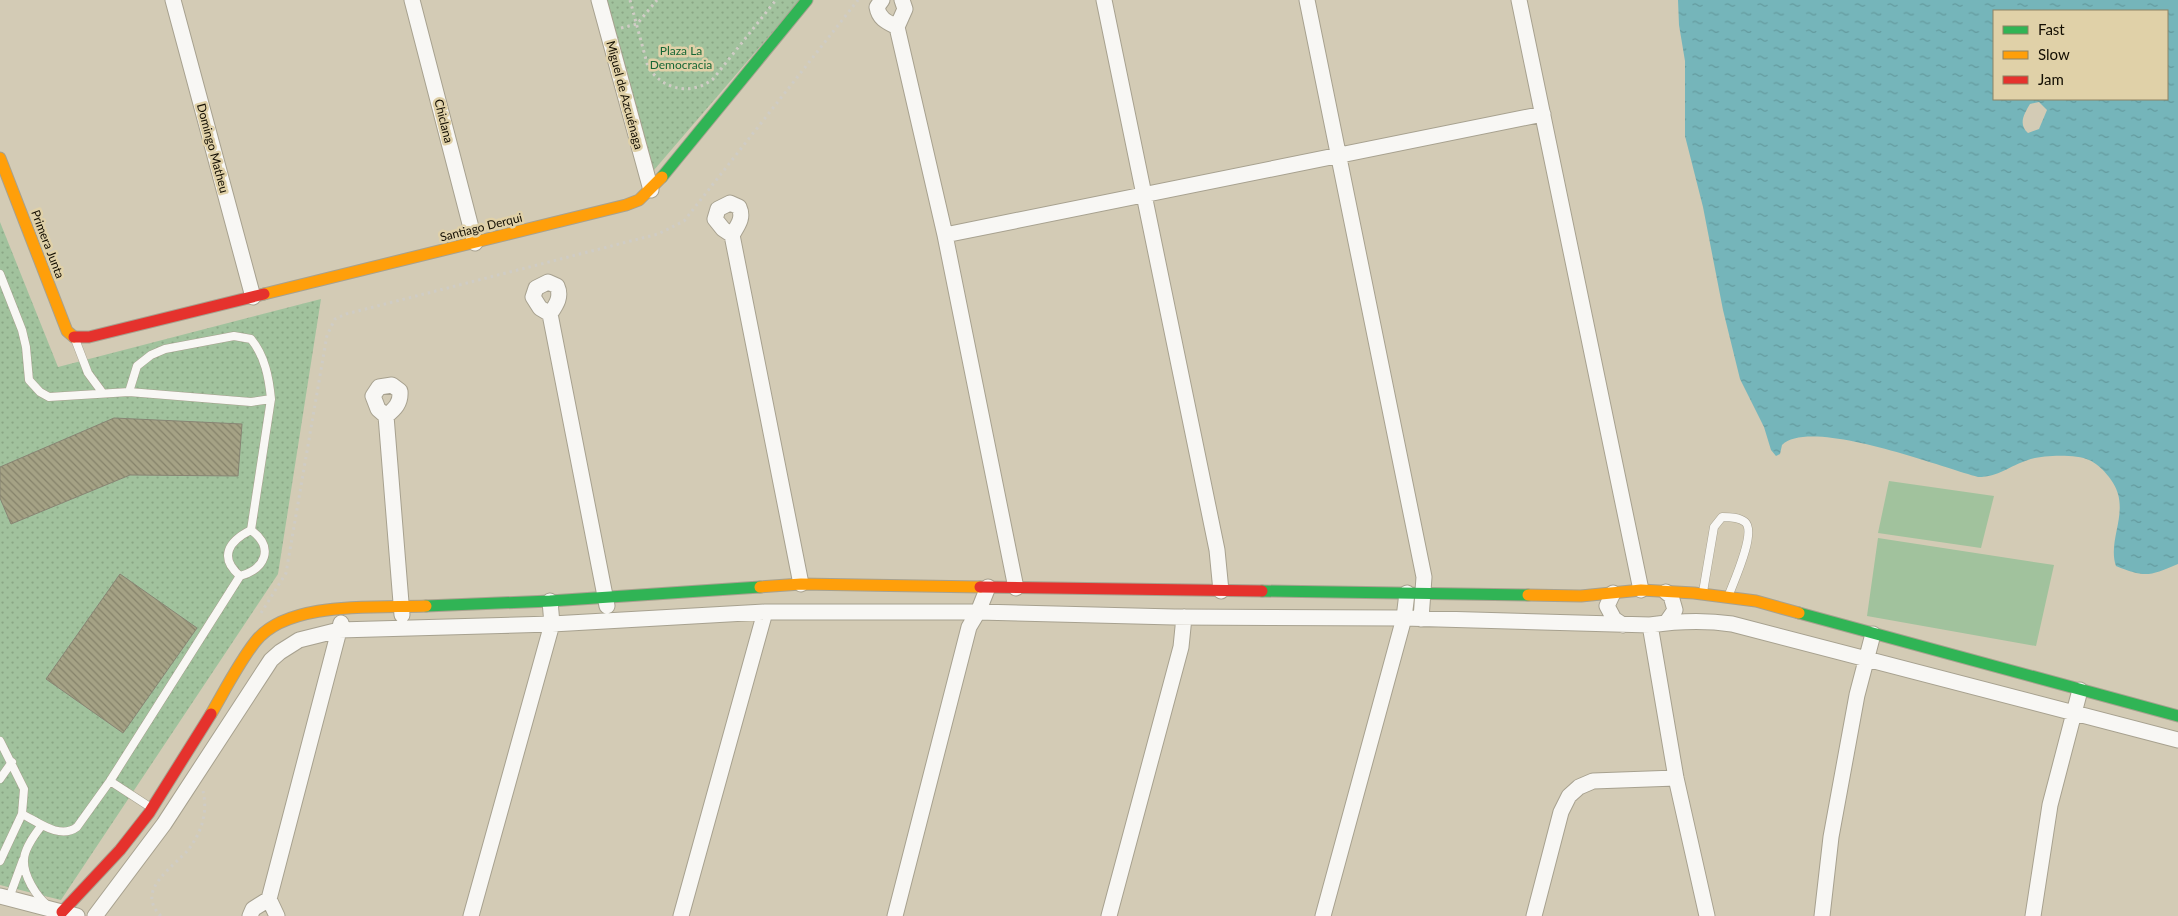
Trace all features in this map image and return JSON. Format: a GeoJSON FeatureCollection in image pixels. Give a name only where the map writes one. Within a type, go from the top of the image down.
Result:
{"type":"FeatureCollection","features":[{"type":"Feature","properties":{"kind":"street","name":"Domingo Matheu"},"geometry":{"type":"LineString","coordinates":[[173,0],[253,297]]}},
{"type":"Feature","properties":{"kind":"street","name":"Chiclana"},"geometry":{"type":"LineString","coordinates":[[412,0],[475,243]]}},
{"type":"Feature","properties":{"kind":"street","name":"Miguel de Azcuénaga"},"geometry":{"type":"LineString","coordinates":[[599,0],[651,190]]}},
{"type":"Feature","properties":{"kind":"street","name":"Santiago Derqui"},"geometry":{"type":"LineString","coordinates":[[74,338],[89,336],[475,243],[626,205],[638,200],[651,190],[807,0]]}},
{"type":"Feature","properties":{"kind":"street"},"geometry":{"type":"LineString","coordinates":[[882,0],[877,7],[878,13],[887,22],[897,27]]}},
{"type":"Feature","properties":{"kind":"street"},"geometry":{"type":"LineString","coordinates":[[902,0],[905,9],[897,27],[945,235],[1016,588]]}},
{"type":"Feature","properties":{"kind":"street"},"geometry":{"type":"LineString","coordinates":[[1104,0],[1142,194],[1218,550],[1215,590],[1208,617]]}},
{"type":"Feature","properties":{"kind":"street"},"geometry":{"type":"LineString","coordinates":[[1307,0],[1424,577],[1421,619]]}},
{"type":"Feature","properties":{"kind":"street"},"geometry":{"type":"LineString","coordinates":[[1519,0],[1641,590]]}},
{"type":"Feature","properties":{"kind":"street"},"geometry":{"type":"LineString","coordinates":[[945,235],[1543,114]]}},
{"type":"Feature","properties":{"kind":"street","name":"Primera Junta"},"geometry":{"type":"LineString","coordinates":[[0,158],[67,331],[74,338]]}},
{"type":"Feature","properties":{"kind":"street"},"geometry":{"type":"LineString","coordinates":[[732,235],[799,568],[786,611]]}},
{"type":"Feature","properties":{"kind":"street"},"geometry":{"type":"LineString","coordinates":[[550,314],[606,596],[609,620]]}},
{"type":"Feature","properties":{"kind":"street"},"geometry":{"type":"LineString","coordinates":[[386,416],[402,608],[402,629]]}},
{"type":"Feature","properties":{"kind":"street"},"geometry":{"type":"LineString","coordinates":[[4,897],[65,913],[120,850],[150,811],[256,641],[271,628],[289,618],[314,610],[550,601],[793,585],[1581,596],[1641,590],[1702,594],[1756,602],[2178,716]]}},
{"type":"Feature","properties":{"kind":"street"},"geometry":{"type":"LineString","coordinates":[[681,916],[759,612],[752,587]]}},
{"type":"Feature","properties":{"kind":"street"},"geometry":{"type":"LineString","coordinates":[[895,916],[969,627],[978,612],[988,587]]}},
{"type":"Feature","properties":{"kind":"street"},"geometry":{"type":"LineString","coordinates":[[1109,916],[1181,648],[1179,617],[1171,598],[1174,590]]}},
{"type":"Feature","properties":{"kind":"street"},"geometry":{"type":"LineString","coordinates":[[1666,592],[1671,596],[1675,610],[1666,623]]}},
{"type":"Feature","properties":{"kind":"street"},"geometry":{"type":"LineString","coordinates":[[1323,916],[1404,618],[1407,593]]}},
{"type":"Feature","properties":{"kind":"street"},"geometry":{"type":"LineString","coordinates":[[1613,593],[1607,606],[1610,613],[1623,624]]}},
{"type":"Feature","properties":{"kind":"street"},"geometry":{"type":"LineString","coordinates":[[472,916],[552,624],[550,601]]}},
{"type":"Feature","properties":{"kind":"street"},"geometry":{"type":"LineString","coordinates":[[250,916],[253,909],[268,899],[343,609]]}},
{"type":"Feature","properties":{"kind":"street"},"geometry":{"type":"LineString","coordinates":[[95,916],[164,824],[264,670],[280,652],[298,640],[339,630],[552,624],[786,611],[978,612],[1179,617],[1404,618],[1650,625],[1689,620],[1732,624],[2178,740]]}},
{"type":"Feature","properties":{"kind":"street"},"geometry":{"type":"LineString","coordinates":[[1650,625],[1676,778],[1707,916]]}},
{"type":"Feature","properties":{"kind":"street"},"geometry":{"type":"LineString","coordinates":[[1822,916],[1831,837],[1865,659],[1873,634]]}},
{"type":"Feature","properties":{"kind":"street"},"geometry":{"type":"LineString","coordinates":[[2033,916],[2050,805],[2072,713],[2080,690]]}},
{"type":"Feature","properties":{"kind":"street"},"geometry":{"type":"LineString","coordinates":[[1534,916],[1561,812],[1569,796],[1579,787],[1593,781],[1676,778]]}},
{"type":"Feature","properties":{"kind":"street"},"geometry":{"type":"LineString","coordinates":[[150,811],[164,824]]}},
{"type":"Feature","properties":{"kind":"street"},"geometry":{"type":"LineString","coordinates":[[268,899],[277,916]]}},
{"type":"Feature","properties":{"kind":"lane"},"geometry":{"type":"LineString","coordinates":[[0,274],[22,330],[26,347],[29,380],[33,386],[49,397],[102,392],[129,392],[251,402],[271,399]]}},
{"type":"Feature","properties":{"kind":"lane"},"geometry":{"type":"LineString","coordinates":[[129,392],[138,366],[151,355],[165,349],[234,336],[250,339],[260,350],[269,382],[271,399],[252,530]]}},
{"type":"Feature","properties":{"kind":"lane"},"geometry":{"type":"LineString","coordinates":[[74,338],[88,373],[102,392]]}},
{"type":"Feature","properties":{"kind":"lane"},"geometry":{"type":"LineString","coordinates":[[1702,594],[1714,527],[1722,517],[1737,518],[1749,527],[1749,540],[1728,597]]}},
{"type":"Feature","properties":{"kind":"lane"},"geometry":{"type":"LineString","coordinates":[[240,576],[233,570],[228,559],[229,548],[237,537],[252,530]]}},
{"type":"Feature","properties":{"kind":"lane"},"geometry":{"type":"LineString","coordinates":[[22,814],[42,825],[63,832],[70,832],[77,827],[110,781],[240,576],[252,573],[263,562],[265,547],[260,536],[252,530]]}},
{"type":"Feature","properties":{"kind":"lane"},"geometry":{"type":"LineString","coordinates":[[0,741],[24,789],[22,814],[1,861]]}},
{"type":"Feature","properties":{"kind":"lane"},"geometry":{"type":"LineString","coordinates":[[0,779],[12,762]]}},
{"type":"Feature","properties":{"kind":"lane"},"geometry":{"type":"LineString","coordinates":[[110,781],[150,811]]}},
{"type":"Feature","properties":{"kind":"lane"},"geometry":{"type":"LineString","coordinates":[[4,897],[24,859],[34,834],[42,825]]}},
{"type":"Feature","properties":{"kind":"lane"},"geometry":{"type":"LineString","coordinates":[[24,859],[30,881],[39,899],[65,913]]}},
{"type":"Feature","properties":{"kind":"path"},"geometry":{"type":"LineString","coordinates":[[630,0],[648,67],[654,76],[669,86],[697,88],[713,79],[776,0]]}},
{"type":"Feature","properties":{"kind":"path"},"geometry":{"type":"LineString","coordinates":[[608,31],[637,24],[656,0]]}},
{"type":"Feature","properties":{"kind":"path"},"geometry":{"type":"LineString","coordinates":[[260,614],[286,573],[327,334],[335,319],[346,314],[672,229],[684,221],[858,0]]}},
{"type":"Feature","properties":{"kind":"path"},"geometry":{"type":"LineString","coordinates":[[161,916],[153,901],[152,892],[158,879],[189,849],[206,812],[202,784],[197,774]]}},
{"type":"Feature","properties":{"kind":"green space","name":"Plaza La Democracia"},"geometry":{"type":"Polygon","coordinates":[[[605,0],[800,0],[654,170],[651,167],[605,0]]]}},
{"type":"Feature","properties":{"kind":"green space"},"geometry":{"type":"Polygon","coordinates":[[[0,222],[58,367],[321,299],[278,574],[61,900],[0,885],[0,222]]]}},
{"type":"Feature","properties":{"kind":"green space"},"geometry":{"type":"Polygon","coordinates":[[[1889,481],[1994,496],[1981,548],[1878,533],[1889,481]]]}},
{"type":"Feature","properties":{"kind":"green space"},"geometry":{"type":"Polygon","coordinates":[[[1878,538],[2054,565],[2036,646],[1867,616],[1878,538]]]}},
{"type":"Feature","properties":{"kind":"water"},"geometry":{"type":"Polygon","coordinates":[[[1678,0],[2178,0],[2178,564],[2147,574],[2116,566],[2114,549],[2120,513],[2118,494],[2107,474],[2094,462],[2083,458],[2058,456],[2034,458],[1998,473],[1978,477],[1877,447],[1847,440],[1820,437],[1797,438],[1782,445],[1780,454],[1776,456],[1771,450],[1764,427],[1740,379],[1723,310],[1703,207],[1685,136],[1685,61],[1679,25],[1678,0]],[[2039,102],[2030,104],[2024,115],[2023,123],[2028,133],[2039,129],[2047,110],[2039,102]]]}},
{"type":"Feature","properties":{"kind":"building"},"geometry":{"type":"Polygon","coordinates":[[[114,418],[242,424],[238,476],[130,475],[11,524],[0,498],[0,467],[114,418]]]}},
{"type":"Feature","properties":{"kind":"building"},"geometry":{"type":"Polygon","coordinates":[[[120,574],[197,628],[123,733],[46,679],[120,574]]]}},
{"type":"Feature","properties":{"kind":"traffic: fast"},"geometry":{"type":"LineString","coordinates":[[662,177],[807,0]]}},
{"type":"Feature","properties":{"kind":"traffic: fast"},"geometry":{"type":"LineString","coordinates":[[426,606],[550,601],[760,587]]}},
{"type":"Feature","properties":{"kind":"traffic: fast"},"geometry":{"type":"LineString","coordinates":[[1262,591],[1528,595]]}},
{"type":"Feature","properties":{"kind":"traffic: fast"},"geometry":{"type":"LineString","coordinates":[[1799,613],[2178,716]]}},
{"type":"Feature","properties":{"kind":"traffic: slow"},"geometry":{"type":"LineString","coordinates":[[0,158],[67,331],[74,337]]}},
{"type":"Feature","properties":{"kind":"traffic: slow"},"geometry":{"type":"LineString","coordinates":[[264,294],[626,205],[639,200],[662,177]]}},
{"type":"Feature","properties":{"kind":"traffic: slow"},"geometry":{"type":"LineString","coordinates":[[760,587],[801,584],[980,587]]}},
{"type":"Feature","properties":{"kind":"traffic: slow"},"geometry":{"type":"LineString","coordinates":[[1528,595],[1581,596],[1641,590],[1694,593],[1756,601],[1799,613]]}},
{"type":"Feature","properties":{"kind":"traffic: slow"},"geometry":{"type":"LineString","coordinates":[[211,714],[249,650],[270,628],[288,619],[334,609],[426,606]]}},
{"type":"Feature","properties":{"kind":"traffic: jam"},"geometry":{"type":"LineString","coordinates":[[74,337],[89,337],[264,294]]}},
{"type":"Feature","properties":{"kind":"traffic: jam"},"geometry":{"type":"LineString","coordinates":[[980,587],[1262,591]]}},
{"type":"Feature","properties":{"kind":"traffic: jam"},"geometry":{"type":"LineString","coordinates":[[62,912],[120,850],[149,813],[211,714]]}}]}
